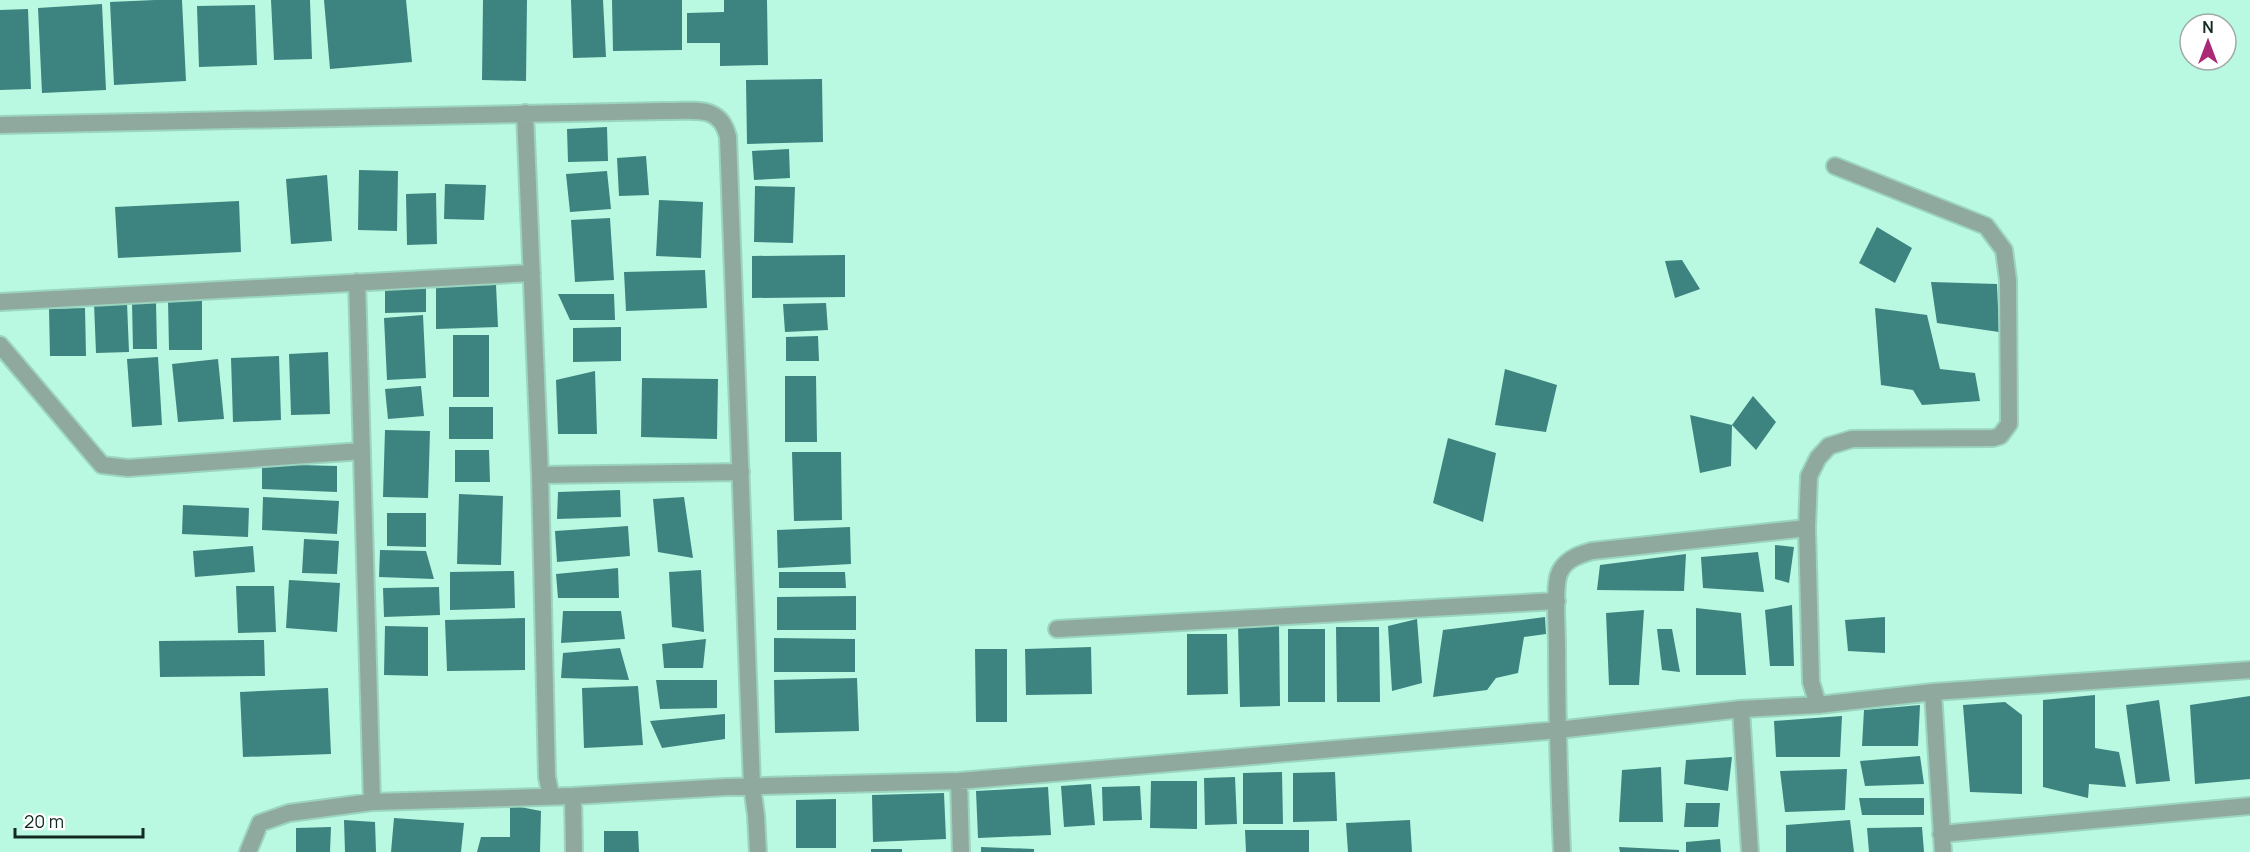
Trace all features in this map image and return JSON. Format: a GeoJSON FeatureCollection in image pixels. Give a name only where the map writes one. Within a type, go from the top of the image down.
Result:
{"type":"FeatureCollection","features":[{"type":"Feature","properties":{"kind":"street"},"geometry":{"type":"LineString","coordinates":[[0,125],[525,113],[712,112],[722,120],[728,137],[752,786],[758,852]]}},
{"type":"Feature","properties":{"kind":"street"},"geometry":{"type":"LineString","coordinates":[[525,113],[540,475],[547,777],[551,796]]}},
{"type":"Feature","properties":{"kind":"street"},"geometry":{"type":"LineString","coordinates":[[1818,705],[1811,682],[1807,528],[1809,476],[1818,458],[1829,446],[1852,439],[1993,438],[2000,436],[2009,424],[2008,280],[2004,250],[1986,226],[1835,166]]}},
{"type":"Feature","properties":{"kind":"street"},"geometry":{"type":"LineString","coordinates":[[0,302],[532,273]]}},
{"type":"Feature","properties":{"kind":"street"},"geometry":{"type":"LineString","coordinates":[[357,282],[372,802]]}},
{"type":"Feature","properties":{"kind":"street"},"geometry":{"type":"LineString","coordinates":[[0,345],[102,465],[128,468],[362,451]]}},
{"type":"Feature","properties":{"kind":"street"},"geometry":{"type":"LineString","coordinates":[[540,475],[741,472]]}},
{"type":"Feature","properties":{"kind":"street"},"geometry":{"type":"LineString","coordinates":[[1562,852],[1557,601],[1558,576],[1567,562],[1578,555],[1592,551],[1807,528]]}},
{"type":"Feature","properties":{"kind":"street"},"geometry":{"type":"LineString","coordinates":[[1057,629],[1557,601]]}},
{"type":"Feature","properties":{"kind":"street"},"geometry":{"type":"LineString","coordinates":[[248,852],[260,823],[289,813],[372,802],[573,796],[752,786],[959,781],[1558,730],[1741,709],[1818,705],[1933,692],[2250,670]]}},
{"type":"Feature","properties":{"kind":"street"},"geometry":{"type":"LineString","coordinates":[[1933,692],[1943,852]]}},
{"type":"Feature","properties":{"kind":"street"},"geometry":{"type":"LineString","coordinates":[[1741,709],[1750,852]]}},
{"type":"Feature","properties":{"kind":"street"},"geometry":{"type":"LineString","coordinates":[[959,781],[961,852]]}},
{"type":"Feature","properties":{"kind":"street"},"geometry":{"type":"LineString","coordinates":[[573,796],[574,852]]}},
{"type":"Feature","properties":{"kind":"street"},"geometry":{"type":"LineString","coordinates":[[1941,834],[2250,806]]}},
{"type":"Feature","properties":{"kind":"building"},"geometry":{"type":"Polygon","coordinates":[[[182,0],[186,81],[114,85],[110,2],[182,0]]]}},
{"type":"Feature","properties":{"kind":"building"},"geometry":{"type":"Polygon","coordinates":[[[271,0],[310,0],[312,59],[274,60],[271,0]]]}},
{"type":"Feature","properties":{"kind":"building"},"geometry":{"type":"Polygon","coordinates":[[[324,0],[406,0],[412,62],[330,69],[324,0]]]}},
{"type":"Feature","properties":{"kind":"building"},"geometry":{"type":"Polygon","coordinates":[[[483,0],[527,0],[526,81],[482,80],[483,0]]]}},
{"type":"Feature","properties":{"kind":"building"},"geometry":{"type":"Polygon","coordinates":[[[571,0],[603,0],[606,57],[573,58],[571,0]]]}},
{"type":"Feature","properties":{"kind":"building"},"geometry":{"type":"Polygon","coordinates":[[[612,0],[682,0],[682,50],[613,51],[612,0]]]}},
{"type":"Feature","properties":{"kind":"building"},"geometry":{"type":"Polygon","coordinates":[[[724,0],[767,0],[768,65],[720,66],[720,43],[687,43],[687,13],[724,12],[724,0]]]}},
{"type":"Feature","properties":{"kind":"building"},"geometry":{"type":"Polygon","coordinates":[[[102,4],[106,90],[42,93],[38,8],[102,4]]]}},
{"type":"Feature","properties":{"kind":"building"},"geometry":{"type":"Polygon","coordinates":[[[255,5],[257,65],[199,67],[197,6],[255,5]]]}},
{"type":"Feature","properties":{"kind":"building"},"geometry":{"type":"Polygon","coordinates":[[[28,9],[31,89],[0,90],[0,10],[28,9]]]}},
{"type":"Feature","properties":{"kind":"building"},"geometry":{"type":"Polygon","coordinates":[[[822,79],[823,142],[747,144],[746,80],[822,79]]]}},
{"type":"Feature","properties":{"kind":"building"},"geometry":{"type":"Polygon","coordinates":[[[607,127],[608,161],[568,162],[567,129],[607,127]]]}},
{"type":"Feature","properties":{"kind":"building"},"geometry":{"type":"Polygon","coordinates":[[[789,149],[790,178],[754,180],[752,151],[789,149]]]}},
{"type":"Feature","properties":{"kind":"building"},"geometry":{"type":"Polygon","coordinates":[[[646,156],[649,195],[619,196],[617,158],[646,156]]]}},
{"type":"Feature","properties":{"kind":"building"},"geometry":{"type":"Polygon","coordinates":[[[359,170],[398,171],[397,231],[358,230],[359,170]]]}},
{"type":"Feature","properties":{"kind":"building"},"geometry":{"type":"Polygon","coordinates":[[[607,171],[611,209],[570,212],[566,174],[607,171]]]}},
{"type":"Feature","properties":{"kind":"building"},"geometry":{"type":"Polygon","coordinates":[[[327,175],[332,241],[291,244],[286,179],[327,175]]]}},
{"type":"Feature","properties":{"kind":"building"},"geometry":{"type":"Polygon","coordinates":[[[445,184],[486,185],[484,220],[444,219],[445,184]]]}},
{"type":"Feature","properties":{"kind":"building"},"geometry":{"type":"Polygon","coordinates":[[[755,186],[795,187],[793,243],[754,242],[755,186]]]}},
{"type":"Feature","properties":{"kind":"building"},"geometry":{"type":"Polygon","coordinates":[[[436,193],[437,244],[407,245],[406,194],[436,193]]]}},
{"type":"Feature","properties":{"kind":"building"},"geometry":{"type":"Polygon","coordinates":[[[659,200],[703,202],[701,258],[656,256],[659,200]]]}},
{"type":"Feature","properties":{"kind":"building"},"geometry":{"type":"Polygon","coordinates":[[[239,201],[241,252],[118,258],[115,207],[239,201]]]}},
{"type":"Feature","properties":{"kind":"building"},"geometry":{"type":"Polygon","coordinates":[[[610,218],[614,280],[575,282],[571,220],[610,218]]]}},
{"type":"Feature","properties":{"kind":"building"},"geometry":{"type":"Polygon","coordinates":[[[1877,227],[1912,248],[1895,283],[1859,263],[1877,227]]]}},
{"type":"Feature","properties":{"kind":"building"},"geometry":{"type":"Polygon","coordinates":[[[845,255],[845,297],[752,298],[752,256],[845,255]]]}},
{"type":"Feature","properties":{"kind":"building"},"geometry":{"type":"Polygon","coordinates":[[[1682,260],[1700,289],[1675,298],[1665,261],[1682,260]]]}},
{"type":"Feature","properties":{"kind":"building"},"geometry":{"type":"Polygon","coordinates":[[[705,270],[707,308],[626,311],[624,272],[705,270]]]}},
{"type":"Feature","properties":{"kind":"building"},"geometry":{"type":"Polygon","coordinates":[[[1931,282],[1997,284],[1999,332],[1937,323],[1931,282]]]}},
{"type":"Feature","properties":{"kind":"building"},"geometry":{"type":"Polygon","coordinates":[[[496,285],[498,327],[436,329],[436,286],[496,285]]]}},
{"type":"Feature","properties":{"kind":"building"},"geometry":{"type":"Polygon","coordinates":[[[426,287],[426,312],[385,313],[385,288],[426,287]]]}},
{"type":"Feature","properties":{"kind":"building"},"geometry":{"type":"Polygon","coordinates":[[[558,294],[614,294],[615,320],[570,320],[558,294]]]}},
{"type":"Feature","properties":{"kind":"building"},"geometry":{"type":"Polygon","coordinates":[[[168,299],[202,299],[202,350],[169,350],[168,299]]]}},
{"type":"Feature","properties":{"kind":"building"},"geometry":{"type":"Polygon","coordinates":[[[132,302],[156,302],[157,349],[133,349],[132,302]]]}},
{"type":"Feature","properties":{"kind":"building"},"geometry":{"type":"Polygon","coordinates":[[[94,303],[127,303],[129,352],[96,353],[94,303]]]}},
{"type":"Feature","properties":{"kind":"building"},"geometry":{"type":"Polygon","coordinates":[[[826,303],[828,330],[785,332],[783,304],[826,303]]]}},
{"type":"Feature","properties":{"kind":"building"},"geometry":{"type":"Polygon","coordinates":[[[85,308],[86,356],[50,356],[49,309],[85,308]]]}},
{"type":"Feature","properties":{"kind":"building"},"geometry":{"type":"Polygon","coordinates":[[[1875,308],[1927,315],[1940,369],[1975,373],[1980,401],[1922,405],[1913,390],[1881,385],[1875,308]]]}},
{"type":"Feature","properties":{"kind":"building"},"geometry":{"type":"Polygon","coordinates":[[[423,315],[426,378],[387,380],[384,318],[423,315]]]}},
{"type":"Feature","properties":{"kind":"building"},"geometry":{"type":"Polygon","coordinates":[[[621,327],[621,361],[573,362],[573,328],[621,327]]]}},
{"type":"Feature","properties":{"kind":"building"},"geometry":{"type":"Polygon","coordinates":[[[453,335],[489,335],[489,397],[453,397],[453,335]]]}},
{"type":"Feature","properties":{"kind":"building"},"geometry":{"type":"Polygon","coordinates":[[[818,336],[819,361],[786,361],[786,337],[818,336]]]}},
{"type":"Feature","properties":{"kind":"building"},"geometry":{"type":"Polygon","coordinates":[[[328,352],[330,414],[291,415],[289,354],[328,352]]]}},
{"type":"Feature","properties":{"kind":"building"},"geometry":{"type":"Polygon","coordinates":[[[279,356],[281,420],[233,422],[231,358],[279,356]]]}},
{"type":"Feature","properties":{"kind":"building"},"geometry":{"type":"Polygon","coordinates":[[[158,357],[162,425],[132,427],[127,359],[158,357]]]}},
{"type":"Feature","properties":{"kind":"building"},"geometry":{"type":"Polygon","coordinates":[[[218,359],[224,419],[178,422],[172,364],[218,359]]]}},
{"type":"Feature","properties":{"kind":"building"},"geometry":{"type":"Polygon","coordinates":[[[1505,369],[1557,385],[1546,432],[1495,425],[1505,369]]]}},
{"type":"Feature","properties":{"kind":"building"},"geometry":{"type":"Polygon","coordinates":[[[595,371],[597,434],[558,434],[556,380],[595,371]]]}},
{"type":"Feature","properties":{"kind":"building"},"geometry":{"type":"Polygon","coordinates":[[[785,376],[816,376],[817,442],[785,442],[785,376]]]}},
{"type":"Feature","properties":{"kind":"building"},"geometry":{"type":"Polygon","coordinates":[[[642,378],[718,379],[717,439],[641,437],[642,378]]]}},
{"type":"Feature","properties":{"kind":"building"},"geometry":{"type":"Polygon","coordinates":[[[421,386],[424,416],[388,419],[385,389],[421,386]]]}},
{"type":"Feature","properties":{"kind":"building"},"geometry":{"type":"Polygon","coordinates":[[[1753,396],[1776,422],[1756,450],[1732,425],[1753,396]]]}},
{"type":"Feature","properties":{"kind":"building"},"geometry":{"type":"Polygon","coordinates":[[[449,407],[493,407],[493,439],[449,439],[449,407]]]}},
{"type":"Feature","properties":{"kind":"building"},"geometry":{"type":"Polygon","coordinates":[[[1690,415],[1732,425],[1731,466],[1700,473],[1690,415]]]}},
{"type":"Feature","properties":{"kind":"building"},"geometry":{"type":"Polygon","coordinates":[[[385,430],[430,431],[428,498],[383,497],[385,430]]]}},
{"type":"Feature","properties":{"kind":"building"},"geometry":{"type":"Polygon","coordinates":[[[1448,438],[1496,453],[1483,522],[1433,503],[1448,438]]]}},
{"type":"Feature","properties":{"kind":"building"},"geometry":{"type":"Polygon","coordinates":[[[455,450],[489,450],[490,482],[455,482],[455,450]]]}},
{"type":"Feature","properties":{"kind":"building"},"geometry":{"type":"Polygon","coordinates":[[[792,452],[841,452],[842,520],[794,521],[792,452]]]}},
{"type":"Feature","properties":{"kind":"building"},"geometry":{"type":"Polygon","coordinates":[[[262,464],[337,466],[337,492],[262,489],[262,464]]]}},
{"type":"Feature","properties":{"kind":"building"},"geometry":{"type":"Polygon","coordinates":[[[620,490],[621,517],[557,519],[558,492],[620,490]]]}},
{"type":"Feature","properties":{"kind":"building"},"geometry":{"type":"Polygon","coordinates":[[[459,494],[503,496],[501,565],[457,564],[459,494]]]}},
{"type":"Feature","properties":{"kind":"building"},"geometry":{"type":"Polygon","coordinates":[[[263,497],[339,501],[337,534],[262,530],[263,497]]]}},
{"type":"Feature","properties":{"kind":"building"},"geometry":{"type":"Polygon","coordinates":[[[684,497],[693,558],[658,552],[653,499],[684,497]]]}},
{"type":"Feature","properties":{"kind":"building"},"geometry":{"type":"Polygon","coordinates":[[[183,505],[249,508],[248,537],[182,534],[183,505]]]}},
{"type":"Feature","properties":{"kind":"building"},"geometry":{"type":"Polygon","coordinates":[[[387,513],[426,513],[426,547],[387,546],[387,513]]]}},
{"type":"Feature","properties":{"kind":"building"},"geometry":{"type":"Polygon","coordinates":[[[628,526],[630,556],[557,562],[555,531],[628,526]]]}},
{"type":"Feature","properties":{"kind":"building"},"geometry":{"type":"Polygon","coordinates":[[[850,527],[851,564],[778,568],[777,530],[850,527]]]}},
{"type":"Feature","properties":{"kind":"building"},"geometry":{"type":"Polygon","coordinates":[[[304,539],[339,541],[337,574],[302,573],[304,539]]]}},
{"type":"Feature","properties":{"kind":"building"},"geometry":{"type":"Polygon","coordinates":[[[1775,545],[1794,547],[1789,583],[1775,579],[1775,545]]]}},
{"type":"Feature","properties":{"kind":"building"},"geometry":{"type":"Polygon","coordinates":[[[253,546],[255,572],[195,577],[193,551],[253,546]]]}},
{"type":"Feature","properties":{"kind":"building"},"geometry":{"type":"Polygon","coordinates":[[[380,550],[426,551],[434,579],[379,577],[380,550]]]}},
{"type":"Feature","properties":{"kind":"building"},"geometry":{"type":"Polygon","coordinates":[[[1758,552],[1764,592],[1703,588],[1701,557],[1758,552]]]}},
{"type":"Feature","properties":{"kind":"building"},"geometry":{"type":"Polygon","coordinates":[[[1686,554],[1684,591],[1597,590],[1600,565],[1686,554]]]}},
{"type":"Feature","properties":{"kind":"building"},"geometry":{"type":"Polygon","coordinates":[[[618,568],[619,598],[558,598],[556,574],[618,568]]]}},
{"type":"Feature","properties":{"kind":"building"},"geometry":{"type":"Polygon","coordinates":[[[701,570],[704,632],[672,627],[669,572],[701,570]]]}},
{"type":"Feature","properties":{"kind":"building"},"geometry":{"type":"Polygon","coordinates":[[[514,571],[515,608],[450,610],[450,572],[514,571]]]}},
{"type":"Feature","properties":{"kind":"building"},"geometry":{"type":"Polygon","coordinates":[[[779,572],[845,572],[846,588],[779,588],[779,572]]]}},
{"type":"Feature","properties":{"kind":"building"},"geometry":{"type":"Polygon","coordinates":[[[289,580],[340,583],[337,632],[286,628],[289,580]]]}},
{"type":"Feature","properties":{"kind":"building"},"geometry":{"type":"Polygon","coordinates":[[[236,586],[274,586],[276,632],[238,633],[236,586]]]}},
{"type":"Feature","properties":{"kind":"building"},"geometry":{"type":"Polygon","coordinates":[[[439,587],[440,615],[384,617],[383,588],[439,587]]]}},
{"type":"Feature","properties":{"kind":"building"},"geometry":{"type":"Polygon","coordinates":[[[856,596],[856,630],[777,630],[777,597],[856,596]]]}},
{"type":"Feature","properties":{"kind":"building"},"geometry":{"type":"Polygon","coordinates":[[[1792,605],[1794,666],[1770,666],[1765,610],[1792,605]]]}},
{"type":"Feature","properties":{"kind":"building"},"geometry":{"type":"Polygon","coordinates":[[[1696,608],[1741,613],[1746,675],[1696,675],[1696,608]]]}},
{"type":"Feature","properties":{"kind":"building"},"geometry":{"type":"Polygon","coordinates":[[[1644,610],[1639,685],[1609,685],[1606,613],[1644,610]]]}},
{"type":"Feature","properties":{"kind":"building"},"geometry":{"type":"Polygon","coordinates":[[[563,611],[621,611],[625,639],[561,643],[563,611]]]}},
{"type":"Feature","properties":{"kind":"building"},"geometry":{"type":"Polygon","coordinates":[[[1545,617],[1546,634],[1524,637],[1518,673],[1496,678],[1487,690],[1433,697],[1443,630],[1545,617]]]}},
{"type":"Feature","properties":{"kind":"building"},"geometry":{"type":"Polygon","coordinates":[[[1885,617],[1885,653],[1848,651],[1845,620],[1885,617]]]}},
{"type":"Feature","properties":{"kind":"building"},"geometry":{"type":"Polygon","coordinates":[[[525,618],[525,670],[447,671],[445,620],[525,618]]]}},
{"type":"Feature","properties":{"kind":"building"},"geometry":{"type":"Polygon","coordinates":[[[1417,619],[1422,683],[1392,691],[1388,626],[1417,619]]]}},
{"type":"Feature","properties":{"kind":"building"},"geometry":{"type":"Polygon","coordinates":[[[1279,624],[1280,706],[1240,707],[1238,625],[1279,624]]]}},
{"type":"Feature","properties":{"kind":"building"},"geometry":{"type":"Polygon","coordinates":[[[385,626],[428,627],[428,676],[384,675],[385,626]]]}},
{"type":"Feature","properties":{"kind":"building"},"geometry":{"type":"Polygon","coordinates":[[[1336,627],[1379,627],[1380,702],[1337,702],[1336,627]]]}},
{"type":"Feature","properties":{"kind":"building"},"geometry":{"type":"Polygon","coordinates":[[[1288,629],[1325,629],[1325,702],[1288,702],[1288,629]]]}},
{"type":"Feature","properties":{"kind":"building"},"geometry":{"type":"Polygon","coordinates":[[[1657,629],[1672,629],[1680,672],[1662,670],[1657,629]]]}},
{"type":"Feature","properties":{"kind":"building"},"geometry":{"type":"Polygon","coordinates":[[[1187,634],[1227,634],[1228,694],[1187,695],[1187,634]]]}},
{"type":"Feature","properties":{"kind":"building"},"geometry":{"type":"Polygon","coordinates":[[[774,638],[855,639],[855,672],[774,672],[774,638]]]}},
{"type":"Feature","properties":{"kind":"building"},"geometry":{"type":"Polygon","coordinates":[[[706,639],[703,668],[664,668],[662,644],[706,639]]]}},
{"type":"Feature","properties":{"kind":"building"},"geometry":{"type":"Polygon","coordinates":[[[264,640],[265,676],[160,677],[159,641],[264,640]]]}},
{"type":"Feature","properties":{"kind":"building"},"geometry":{"type":"Polygon","coordinates":[[[1091,647],[1092,694],[1026,695],[1025,649],[1091,647]]]}},
{"type":"Feature","properties":{"kind":"building"},"geometry":{"type":"Polygon","coordinates":[[[620,648],[629,680],[561,678],[563,653],[620,648]]]}},
{"type":"Feature","properties":{"kind":"building"},"geometry":{"type":"Polygon","coordinates":[[[975,649],[1007,649],[1007,722],[976,722],[975,649]]]}},
{"type":"Feature","properties":{"kind":"building"},"geometry":{"type":"Polygon","coordinates":[[[857,678],[859,731],[775,733],[774,680],[857,678]]]}},
{"type":"Feature","properties":{"kind":"building"},"geometry":{"type":"Polygon","coordinates":[[[656,680],[717,680],[717,708],[660,709],[656,680]]]}},
{"type":"Feature","properties":{"kind":"building"},"geometry":{"type":"Polygon","coordinates":[[[638,686],[643,745],[584,748],[582,688],[638,686]]]}},
{"type":"Feature","properties":{"kind":"building"},"geometry":{"type":"Polygon","coordinates":[[[328,688],[331,754],[243,757],[240,692],[328,688]]]}},
{"type":"Feature","properties":{"kind":"building"},"geometry":{"type":"Polygon","coordinates":[[[2095,695],[2095,748],[2119,752],[2126,787],[2089,784],[2088,798],[2043,787],[2043,700],[2095,695]]]}},
{"type":"Feature","properties":{"kind":"building"},"geometry":{"type":"Polygon","coordinates":[[[2250,696],[2250,779],[2195,784],[2190,705],[2250,696]]]}},
{"type":"Feature","properties":{"kind":"building"},"geometry":{"type":"Polygon","coordinates":[[[2159,700],[2170,781],[2136,784],[2126,705],[2159,700]]]}},
{"type":"Feature","properties":{"kind":"building"},"geometry":{"type":"Polygon","coordinates":[[[2005,702],[2022,715],[2022,794],[1970,792],[1963,705],[2005,702]]]}},
{"type":"Feature","properties":{"kind":"building"},"geometry":{"type":"Polygon","coordinates":[[[1920,705],[1918,746],[1862,746],[1864,710],[1920,705]]]}},
{"type":"Feature","properties":{"kind":"building"},"geometry":{"type":"Polygon","coordinates":[[[725,714],[725,739],[662,748],[650,721],[725,714]]]}},
{"type":"Feature","properties":{"kind":"building"},"geometry":{"type":"Polygon","coordinates":[[[1842,716],[1840,757],[1776,757],[1774,721],[1842,716]]]}},
{"type":"Feature","properties":{"kind":"building"},"geometry":{"type":"Polygon","coordinates":[[[1920,756],[1924,784],[1865,786],[1860,761],[1920,756]]]}},
{"type":"Feature","properties":{"kind":"building"},"geometry":{"type":"Polygon","coordinates":[[[1732,757],[1728,791],[1684,784],[1686,760],[1732,757]]]}},
{"type":"Feature","properties":{"kind":"building"},"geometry":{"type":"Polygon","coordinates":[[[1661,767],[1663,822],[1619,822],[1622,770],[1661,767]]]}},
{"type":"Feature","properties":{"kind":"building"},"geometry":{"type":"Polygon","coordinates":[[[1847,769],[1845,810],[1785,812],[1780,771],[1847,769]]]}},
{"type":"Feature","properties":{"kind":"building"},"geometry":{"type":"Polygon","coordinates":[[[1282,772],[1283,824],[1243,824],[1243,773],[1282,772]]]}},
{"type":"Feature","properties":{"kind":"building"},"geometry":{"type":"Polygon","coordinates":[[[1335,772],[1337,821],[1293,822],[1293,773],[1335,772]]]}},
{"type":"Feature","properties":{"kind":"building"},"geometry":{"type":"Polygon","coordinates":[[[1235,777],[1237,824],[1205,825],[1204,778],[1235,777]]]}},
{"type":"Feature","properties":{"kind":"building"},"geometry":{"type":"Polygon","coordinates":[[[1151,781],[1197,781],[1197,829],[1150,828],[1151,781]]]}},
{"type":"Feature","properties":{"kind":"building"},"geometry":{"type":"Polygon","coordinates":[[[1091,784],[1095,825],[1064,827],[1061,786],[1091,784]]]}},
{"type":"Feature","properties":{"kind":"building"},"geometry":{"type":"Polygon","coordinates":[[[1140,786],[1142,820],[1103,821],[1102,787],[1140,786]]]}},
{"type":"Feature","properties":{"kind":"building"},"geometry":{"type":"Polygon","coordinates":[[[1048,787],[1051,835],[978,838],[976,791],[1048,787]]]}},
{"type":"Feature","properties":{"kind":"building"},"geometry":{"type":"Polygon","coordinates":[[[944,793],[946,839],[873,842],[872,795],[944,793]]]}},
{"type":"Feature","properties":{"kind":"building"},"geometry":{"type":"Polygon","coordinates":[[[1859,798],[1924,798],[1924,815],[1862,815],[1859,798]]]}},
{"type":"Feature","properties":{"kind":"building"},"geometry":{"type":"Polygon","coordinates":[[[836,799],[836,848],[796,848],[796,800],[836,799]]]}},
{"type":"Feature","properties":{"kind":"building"},"geometry":{"type":"Polygon","coordinates":[[[1686,803],[1720,803],[1718,827],[1684,827],[1686,803]]]}},
{"type":"Feature","properties":{"kind":"building"},"geometry":{"type":"Polygon","coordinates":[[[510,805],[541,811],[540,852],[477,852],[481,837],[510,837],[510,805]]]}},
{"type":"Feature","properties":{"kind":"building"},"geometry":{"type":"Polygon","coordinates":[[[394,818],[464,823],[461,852],[391,852],[394,818]]]}},
{"type":"Feature","properties":{"kind":"building"},"geometry":{"type":"Polygon","coordinates":[[[344,820],[375,822],[376,852],[345,852],[344,820]]]}},
{"type":"Feature","properties":{"kind":"building"},"geometry":{"type":"Polygon","coordinates":[[[1410,820],[1412,852],[1348,852],[1346,823],[1410,820]]]}},
{"type":"Feature","properties":{"kind":"building"},"geometry":{"type":"Polygon","coordinates":[[[1850,820],[1854,852],[1786,852],[1786,825],[1850,820]]]}},
{"type":"Feature","properties":{"kind":"building"},"geometry":{"type":"Polygon","coordinates":[[[331,827],[330,852],[296,852],[296,828],[331,827]]]}},
{"type":"Feature","properties":{"kind":"building"},"geometry":{"type":"Polygon","coordinates":[[[1922,827],[1924,852],[1869,852],[1867,828],[1922,827]]]}},
{"type":"Feature","properties":{"kind":"building"},"geometry":{"type":"Polygon","coordinates":[[[1245,830],[1309,830],[1309,852],[1246,852],[1245,830]]]}},
{"type":"Feature","properties":{"kind":"building"},"geometry":{"type":"Polygon","coordinates":[[[604,831],[638,831],[639,852],[604,852],[604,831]]]}},
{"type":"Feature","properties":{"kind":"building"},"geometry":{"type":"Polygon","coordinates":[[[1720,839],[1721,852],[1686,852],[1686,842],[1720,839]]]}},
{"type":"Feature","properties":{"kind":"building"},"geometry":{"type":"Polygon","coordinates":[[[981,847],[1034,849],[1034,852],[981,852],[981,847]]]}},
{"type":"Feature","properties":{"kind":"building"},"geometry":{"type":"Polygon","coordinates":[[[1619,847],[1679,850],[1679,852],[1620,852],[1619,847]]]}},
{"type":"Feature","properties":{"kind":"building"},"geometry":{"type":"Polygon","coordinates":[[[871,849],[902,849],[902,852],[871,852],[871,849]]]}}]}
